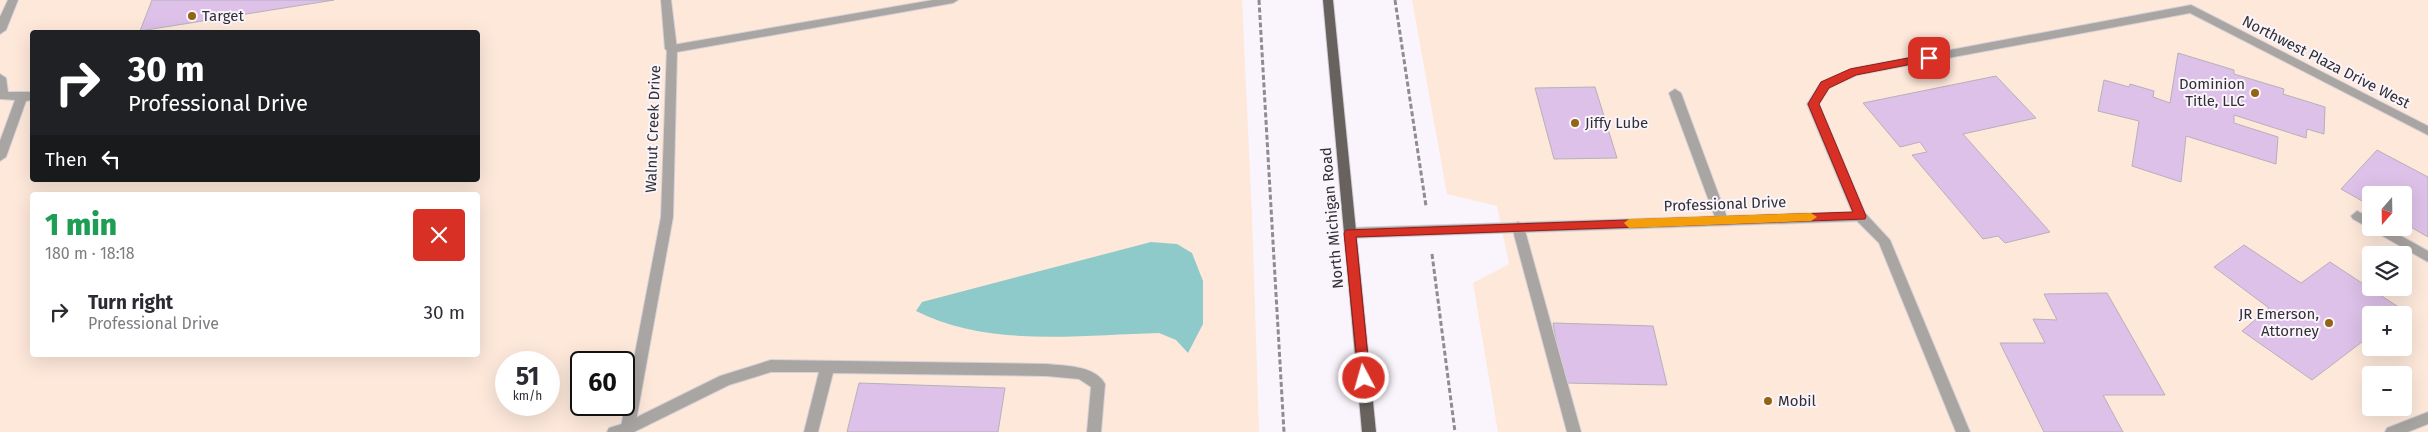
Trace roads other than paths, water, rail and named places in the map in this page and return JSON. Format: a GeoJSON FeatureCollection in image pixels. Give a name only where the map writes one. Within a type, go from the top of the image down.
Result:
{"type":"FeatureCollection","features":[{"type":"Feature","properties":{"kind":"main road","name":"North Michigan Road"},"geometry":{"type":"LineString","coordinates":[[1328,0],[1369,432]]}},
{"type":"Feature","properties":{"kind":"street"},"geometry":{"type":"LineString","coordinates":[[0,30],[13,0]]}},
{"type":"Feature","properties":{"kind":"street"},"geometry":{"type":"LineString","coordinates":[[666,0],[671,49]]}},
{"type":"Feature","properties":{"kind":"street","name":"Walnut Creek Drive"},"geometry":{"type":"LineString","coordinates":[[623,431],[667,217],[671,49],[953,0]]}},
{"type":"Feature","properties":{"kind":"street","name":"Northwest Plaza Drive West"},"geometry":{"type":"LineString","coordinates":[[1860,216],[1813,104],[1825,85],[1854,72],[2191,9],[2428,131]]}},
{"type":"Feature","properties":{"kind":"street"},"geometry":{"type":"LineString","coordinates":[[0,78],[2,94],[27,96],[0,157]]}},
{"type":"Feature","properties":{"kind":"street"},"geometry":{"type":"LineString","coordinates":[[1675,93],[1722,220]]}},
{"type":"Feature","properties":{"kind":"street"},"geometry":{"type":"LineString","coordinates":[[1860,216],[1884,240],[1963,432]]}},
{"type":"Feature","properties":{"kind":"street","name":"Professional Drive"},"geometry":{"type":"LineString","coordinates":[[1350,233],[1860,216]]}},
{"type":"Feature","properties":{"kind":"street"},"geometry":{"type":"LineString","coordinates":[[2357,216],[2362,219]]}},
{"type":"Feature","properties":{"kind":"street"},"geometry":{"type":"LineString","coordinates":[[1518,227],[1574,432]]}},
{"type":"Feature","properties":{"kind":"street"},"geometry":{"type":"LineString","coordinates":[[2391,236],[2428,257]]}},
{"type":"Feature","properties":{"kind":"street"},"geometry":{"type":"LineString","coordinates":[[623,431],[725,380],[771,366],[1046,370],[1082,374],[1098,384],[1094,432]]}},
{"type":"Feature","properties":{"kind":"street"},"geometry":{"type":"LineString","coordinates":[[811,432],[827,367]]}},
{"type":"Feature","properties":{"kind":"street"},"geometry":{"type":"LineString","coordinates":[[2392,432],[2428,418]]}},
{"type":"Feature","properties":{"kind":"water"},"geometry":{"type":"Polygon","coordinates":[[[1151,242],[1177,244],[1192,253],[1203,281],[1203,324],[1188,353],[1176,340],[1159,333],[1067,337],[1004,335],[944,323],[916,311],[922,302],[1151,242]]]}},
{"type":"Feature","properties":{"kind":"place","name":"Target"},"geometry":{"type":"Point","coordinates":[192,16]}},
{"type":"Feature","properties":{"kind":"place","name":"Dominion Title, LLC"},"geometry":{"type":"Point","coordinates":[2255,93]}},
{"type":"Feature","properties":{"kind":"place","name":"Jiffy Lube"},"geometry":{"type":"Point","coordinates":[1575,123]}},
{"type":"Feature","properties":{"kind":"place","name":"JR Emerson, Attorney"},"geometry":{"type":"Point","coordinates":[2329,323]}},
{"type":"Feature","properties":{"kind":"place","name":"Mobil"},"geometry":{"type":"Point","coordinates":[1768,401]}}]}
